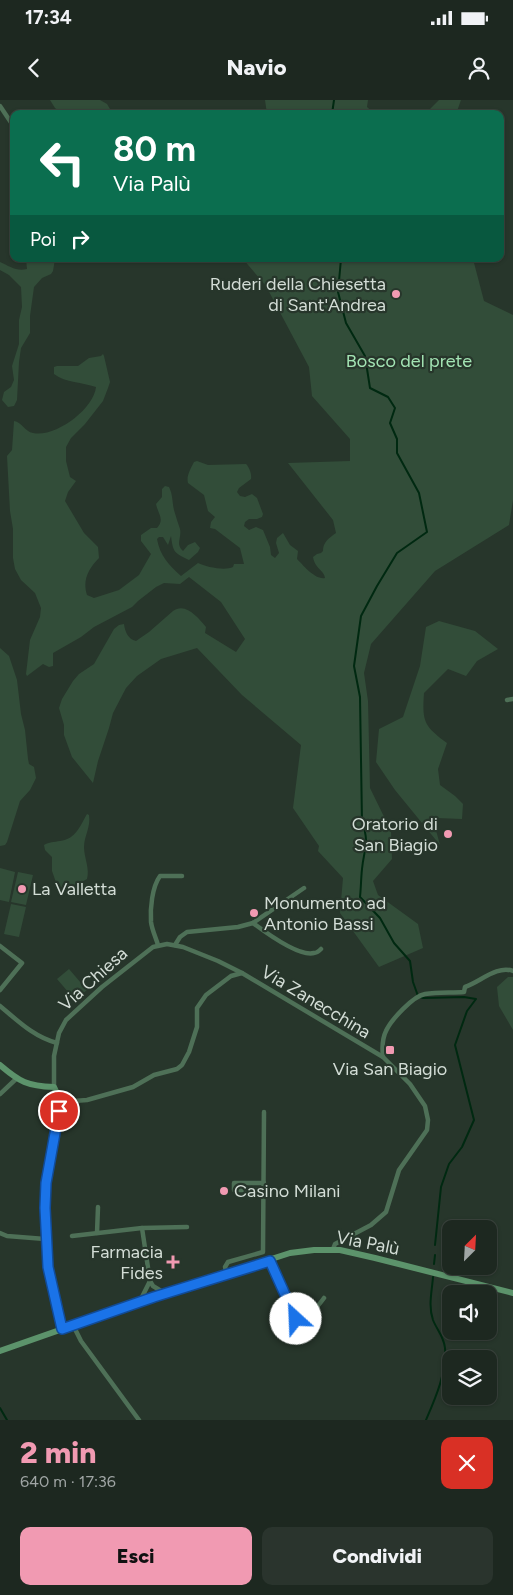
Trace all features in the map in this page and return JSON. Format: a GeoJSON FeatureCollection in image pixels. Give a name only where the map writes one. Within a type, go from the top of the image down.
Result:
{"type":"FeatureCollection","features":[{"type":"Feature","properties":{"kind":"main road"},"geometry":{"type":"LineString","coordinates":[[0,1065],[16,1079],[34,1085],[54,1087],[60,1102],[46,1183],[45,1239],[48,1267],[62,1329]]}},
{"type":"Feature","properties":{"kind":"main road","name":"Via Palù"},"geometry":{"type":"LineString","coordinates":[[0,1351],[154,1297],[230,1274],[290,1253],[314,1250],[333,1249],[376,1258],[513,1293]]}},
{"type":"Feature","properties":{"kind":"street"},"geometry":{"type":"LineString","coordinates":[[0,106],[10,121]]}},
{"type":"Feature","properties":{"kind":"street"},"geometry":{"type":"LineString","coordinates":[[507,700],[513,698]]}},
{"type":"Feature","properties":{"kind":"street"},"geometry":{"type":"LineString","coordinates":[[182,876],[164,874],[157,880],[151,924],[158,945],[175,945],[199,953],[242,973]]}},
{"type":"Feature","properties":{"kind":"street"},"geometry":{"type":"LineString","coordinates":[[175,945],[180,937],[187,932],[238,927],[254,923],[304,888]]}},
{"type":"Feature","properties":{"kind":"street"},"geometry":{"type":"LineString","coordinates":[[254,923],[267,934],[292,948],[309,953],[315,953],[321,949]]}},
{"type":"Feature","properties":{"kind":"street","name":"Via Chiesa"},"geometry":{"type":"LineString","coordinates":[[54,1087],[54,1056],[66,1020],[84,1002],[147,951],[158,945]]}},
{"type":"Feature","properties":{"kind":"street"},"geometry":{"type":"LineString","coordinates":[[0,946],[22,963],[0,990]]}},
{"type":"Feature","properties":{"kind":"street"},"geometry":{"type":"LineString","coordinates":[[333,1249],[335,1244],[371,1225],[386,1212],[399,1170],[426,1130],[428,1120],[425,1106],[420,1097],[410,1084],[383,1058],[382,1044],[386,1030],[418,996],[464,992],[465,987],[499,971],[508,969],[513,971]]}},
{"type":"Feature","properties":{"kind":"street","name":"Via Zanecchina"},"geometry":{"type":"LineString","coordinates":[[60,1102],[87,1100],[133,1087],[154,1075],[177,1069],[189,1052],[197,1027],[197,1008],[206,995],[231,976],[242,973],[383,1058]]}},
{"type":"Feature","properties":{"kind":"street"},"geometry":{"type":"LineString","coordinates":[[0,1006],[25,1027],[39,1036],[57,1043]]}},
{"type":"Feature","properties":{"kind":"street"},"geometry":{"type":"LineString","coordinates":[[0,1094],[16,1079]]}},
{"type":"Feature","properties":{"kind":"street"},"geometry":{"type":"LineString","coordinates":[[230,1274],[225,1267],[228,1262],[262,1252],[263,1250],[264,1112]]}},
{"type":"Feature","properties":{"kind":"street"},"geometry":{"type":"LineString","coordinates":[[264,1183],[234,1183],[234,1190],[264,1190]]}},
{"type":"Feature","properties":{"kind":"street"},"geometry":{"type":"LineString","coordinates":[[97,1233],[98,1207]]}},
{"type":"Feature","properties":{"kind":"street"},"geometry":{"type":"LineString","coordinates":[[72,1236],[142,1228],[187,1227]]}},
{"type":"Feature","properties":{"kind":"street"},"geometry":{"type":"LineString","coordinates":[[142,1228],[150,1295],[154,1297]]}},
{"type":"Feature","properties":{"kind":"street"},"geometry":{"type":"LineString","coordinates":[[0,1233],[45,1239]]}},
{"type":"Feature","properties":{"kind":"street"},"geometry":{"type":"LineString","coordinates":[[270,1261],[296,1319],[314,1311],[324,1298]]}},
{"type":"Feature","properties":{"kind":"street"},"geometry":{"type":"LineString","coordinates":[[150,1284],[166,1294]]}},
{"type":"Feature","properties":{"kind":"street"},"geometry":{"type":"LineString","coordinates":[[140,1302],[150,1284]]}},
{"type":"Feature","properties":{"kind":"street"},"geometry":{"type":"LineString","coordinates":[[73,1325],[81,1341],[139,1420]]}},
{"type":"Feature","properties":{"kind":"green space"},"geometry":{"type":"Polygon","coordinates":[[[50,100],[100,100],[107,104],[111,110],[58,110],[50,100]]]}},
{"type":"Feature","properties":{"kind":"green space"},"geometry":{"type":"Polygon","coordinates":[[[265,100],[368,100],[367,107],[370,110],[266,110],[265,100]]]}},
{"type":"Feature","properties":{"kind":"green space"},"geometry":{"type":"Polygon","coordinates":[[[439,100],[461,100],[457,110],[429,110],[439,100]]]}},
{"type":"Feature","properties":{"kind":"green space"},"geometry":{"type":"Polygon","coordinates":[[[0,262],[20,270],[27,269],[26,262],[54,262],[51,274],[42,278],[34,287],[30,333],[21,348],[17,400],[14,406],[8,407],[2,400],[4,392],[11,387],[14,380],[12,366],[19,344],[19,320],[22,307],[21,287],[9,275],[0,270],[0,262]]]}},
{"type":"Feature","properties":{"kind":"green space","name":"Bosco del prete"},"geometry":{"type":"Polygon","coordinates":[[[246,262],[474,262],[484,301],[513,315],[513,500],[509,525],[435,571],[371,644],[364,673],[368,701],[370,788],[391,831],[392,859],[373,881],[378,895],[418,924],[423,948],[379,967],[340,913],[343,878],[318,851],[319,846],[293,808],[301,745],[242,695],[197,648],[161,659],[137,676],[126,688],[113,713],[93,783],[72,757],[64,735],[64,725],[59,708],[73,681],[79,674],[94,664],[114,629],[124,624],[127,635],[136,641],[173,611],[183,608],[199,619],[206,627],[205,633],[236,652],[245,639],[221,602],[189,577],[180,584],[164,583],[156,587],[132,607],[94,627],[53,653],[53,666],[49,667],[43,664],[27,676],[26,674],[30,640],[40,617],[41,608],[35,593],[21,580],[15,569],[13,558],[13,529],[10,511],[7,456],[12,450],[14,421],[33,433],[52,431],[81,413],[94,395],[96,387],[59,377],[54,374],[54,367],[57,366],[78,366],[89,358],[103,354],[110,382],[103,401],[71,438],[66,447],[66,461],[70,477],[76,481],[68,492],[65,501],[84,533],[98,547],[99,558],[89,570],[86,579],[87,595],[94,598],[119,590],[139,575],[151,554],[141,541],[141,535],[151,528],[157,528],[159,525],[161,519],[156,504],[162,497],[162,489],[165,486],[169,487],[180,529],[179,546],[183,551],[188,545],[195,542],[200,548],[189,560],[180,556],[175,551],[171,536],[168,545],[163,537],[157,539],[160,550],[166,560],[181,576],[198,563],[221,569],[233,567],[234,564],[244,564],[240,548],[215,529],[210,528],[211,522],[215,517],[208,511],[204,495],[188,483],[189,472],[194,462],[197,461],[208,465],[246,464],[250,471],[251,479],[239,488],[237,492],[240,496],[245,497],[252,494],[257,498],[263,514],[262,517],[257,519],[249,519],[245,522],[244,526],[249,530],[256,527],[263,530],[271,555],[275,558],[279,553],[276,543],[277,538],[283,533],[290,545],[298,551],[297,559],[317,577],[325,578],[313,557],[323,551],[325,543],[336,533],[333,520],[288,463],[350,461],[350,439],[312,396],[309,367],[266,286],[246,262]]]}},
{"type":"Feature","properties":{"kind":"green space"},"geometry":{"type":"Polygon","coordinates":[[[439,621],[475,631],[498,649],[477,661],[466,676],[448,669],[424,693],[424,717],[426,723],[433,732],[447,743],[438,769],[440,785],[463,804],[462,819],[437,818],[434,823],[440,845],[395,790],[376,762],[379,729],[403,717],[420,666],[426,627],[439,621]]]}},
{"type":"Feature","properties":{"kind":"green space"},"geometry":{"type":"Polygon","coordinates":[[[0,648],[9,656],[17,680],[28,759],[29,764],[34,767],[36,778],[30,790],[20,801],[7,842],[5,845],[0,846],[0,648]]]}},
{"type":"Feature","properties":{"kind":"green space"},"geometry":{"type":"Polygon","coordinates":[[[87,814],[89,815],[89,824],[84,851],[88,871],[87,879],[74,886],[58,888],[52,871],[52,857],[45,850],[44,845],[70,838],[77,831],[87,814]]]}},
{"type":"Feature","properties":{"kind":"green space"},"geometry":{"type":"Polygon","coordinates":[[[0,868],[15,872],[9,902],[0,900],[0,868]]]}},
{"type":"Feature","properties":{"kind":"green space","name":"La Valletta"},"geometry":{"type":"Polygon","coordinates":[[[18,872],[33,875],[26,905],[11,902],[18,872]]]}},
{"type":"Feature","properties":{"kind":"green space"},"geometry":{"type":"Polygon","coordinates":[[[11,904],[26,907],[19,937],[4,934],[11,904]]]}},
{"type":"Feature","properties":{"kind":"green space"},"geometry":{"type":"Polygon","coordinates":[[[69,969],[87,990],[75,1000],[57,979],[69,969]]]}},
{"type":"Feature","properties":{"kind":"green space"},"geometry":{"type":"Polygon","coordinates":[[[508,977],[513,977],[513,1030],[499,1006],[497,987],[508,977]]]}},
{"type":"Feature","properties":{"kind":"waterway"},"geometry":{"type":"LineString","coordinates":[[333,110],[334,100]]}},
{"type":"Feature","properties":{"kind":"waterway"},"geometry":{"type":"LineString","coordinates":[[341,262],[338,292],[346,323],[365,356],[370,388],[388,397],[395,408],[390,423],[397,439],[397,453],[419,493],[427,532],[397,553],[361,616],[354,666],[360,697],[362,822],[366,836],[360,897],[380,918],[394,943],[410,961],[413,982],[418,996],[423,998],[464,997],[476,999],[467,1011],[455,1045],[474,1120],[462,1147],[449,1164],[441,1187],[435,1245]]}},
{"type":"Feature","properties":{"kind":"waterway"},"geometry":{"type":"LineString","coordinates":[[434,1264],[435,1255]]}},
{"type":"Feature","properties":{"kind":"waterway"},"geometry":{"type":"LineString","coordinates":[[426,1420],[440,1385],[445,1357],[443,1340],[435,1324],[431,1309],[433,1277]]}},
{"type":"Feature","properties":{"kind":"waterway"},"geometry":{"type":"LineString","coordinates":[[0,1408],[7,1420]]}},
{"type":"Feature","properties":{"kind":"place","name":"Ruderi della Chiesetta di Sant'Andrea"},"geometry":{"type":"Point","coordinates":[396,294]}},
{"type":"Feature","properties":{"kind":"place","name":"Oratorio di San Biagio"},"geometry":{"type":"Point","coordinates":[448,834]}},
{"type":"Feature","properties":{"kind":"place","name":"La Valletta"},"geometry":{"type":"Point","coordinates":[22,889]}},
{"type":"Feature","properties":{"kind":"place","name":"Monumento ad Antonio Bassi"},"geometry":{"type":"Point","coordinates":[254,913]}},
{"type":"Feature","properties":{"kind":"place","name":"Via San Biagio"},"geometry":{"type":"Point","coordinates":[390,1050]}},
{"type":"Feature","properties":{"kind":"place","name":"Casino Milani"},"geometry":{"type":"Point","coordinates":[224,1191]}},
{"type":"Feature","properties":{"kind":"place","name":"Farmacia Fides"},"geometry":{"type":"Point","coordinates":[173,1262]}},
{"type":"Feature","properties":{"kind":"route"},"geometry":{"type":"LineString","coordinates":[[59,1111],[46,1183],[45,1239],[48,1267],[62,1329],[154,1297],[270,1261],[293,1316],[296,1319]]}}]}
